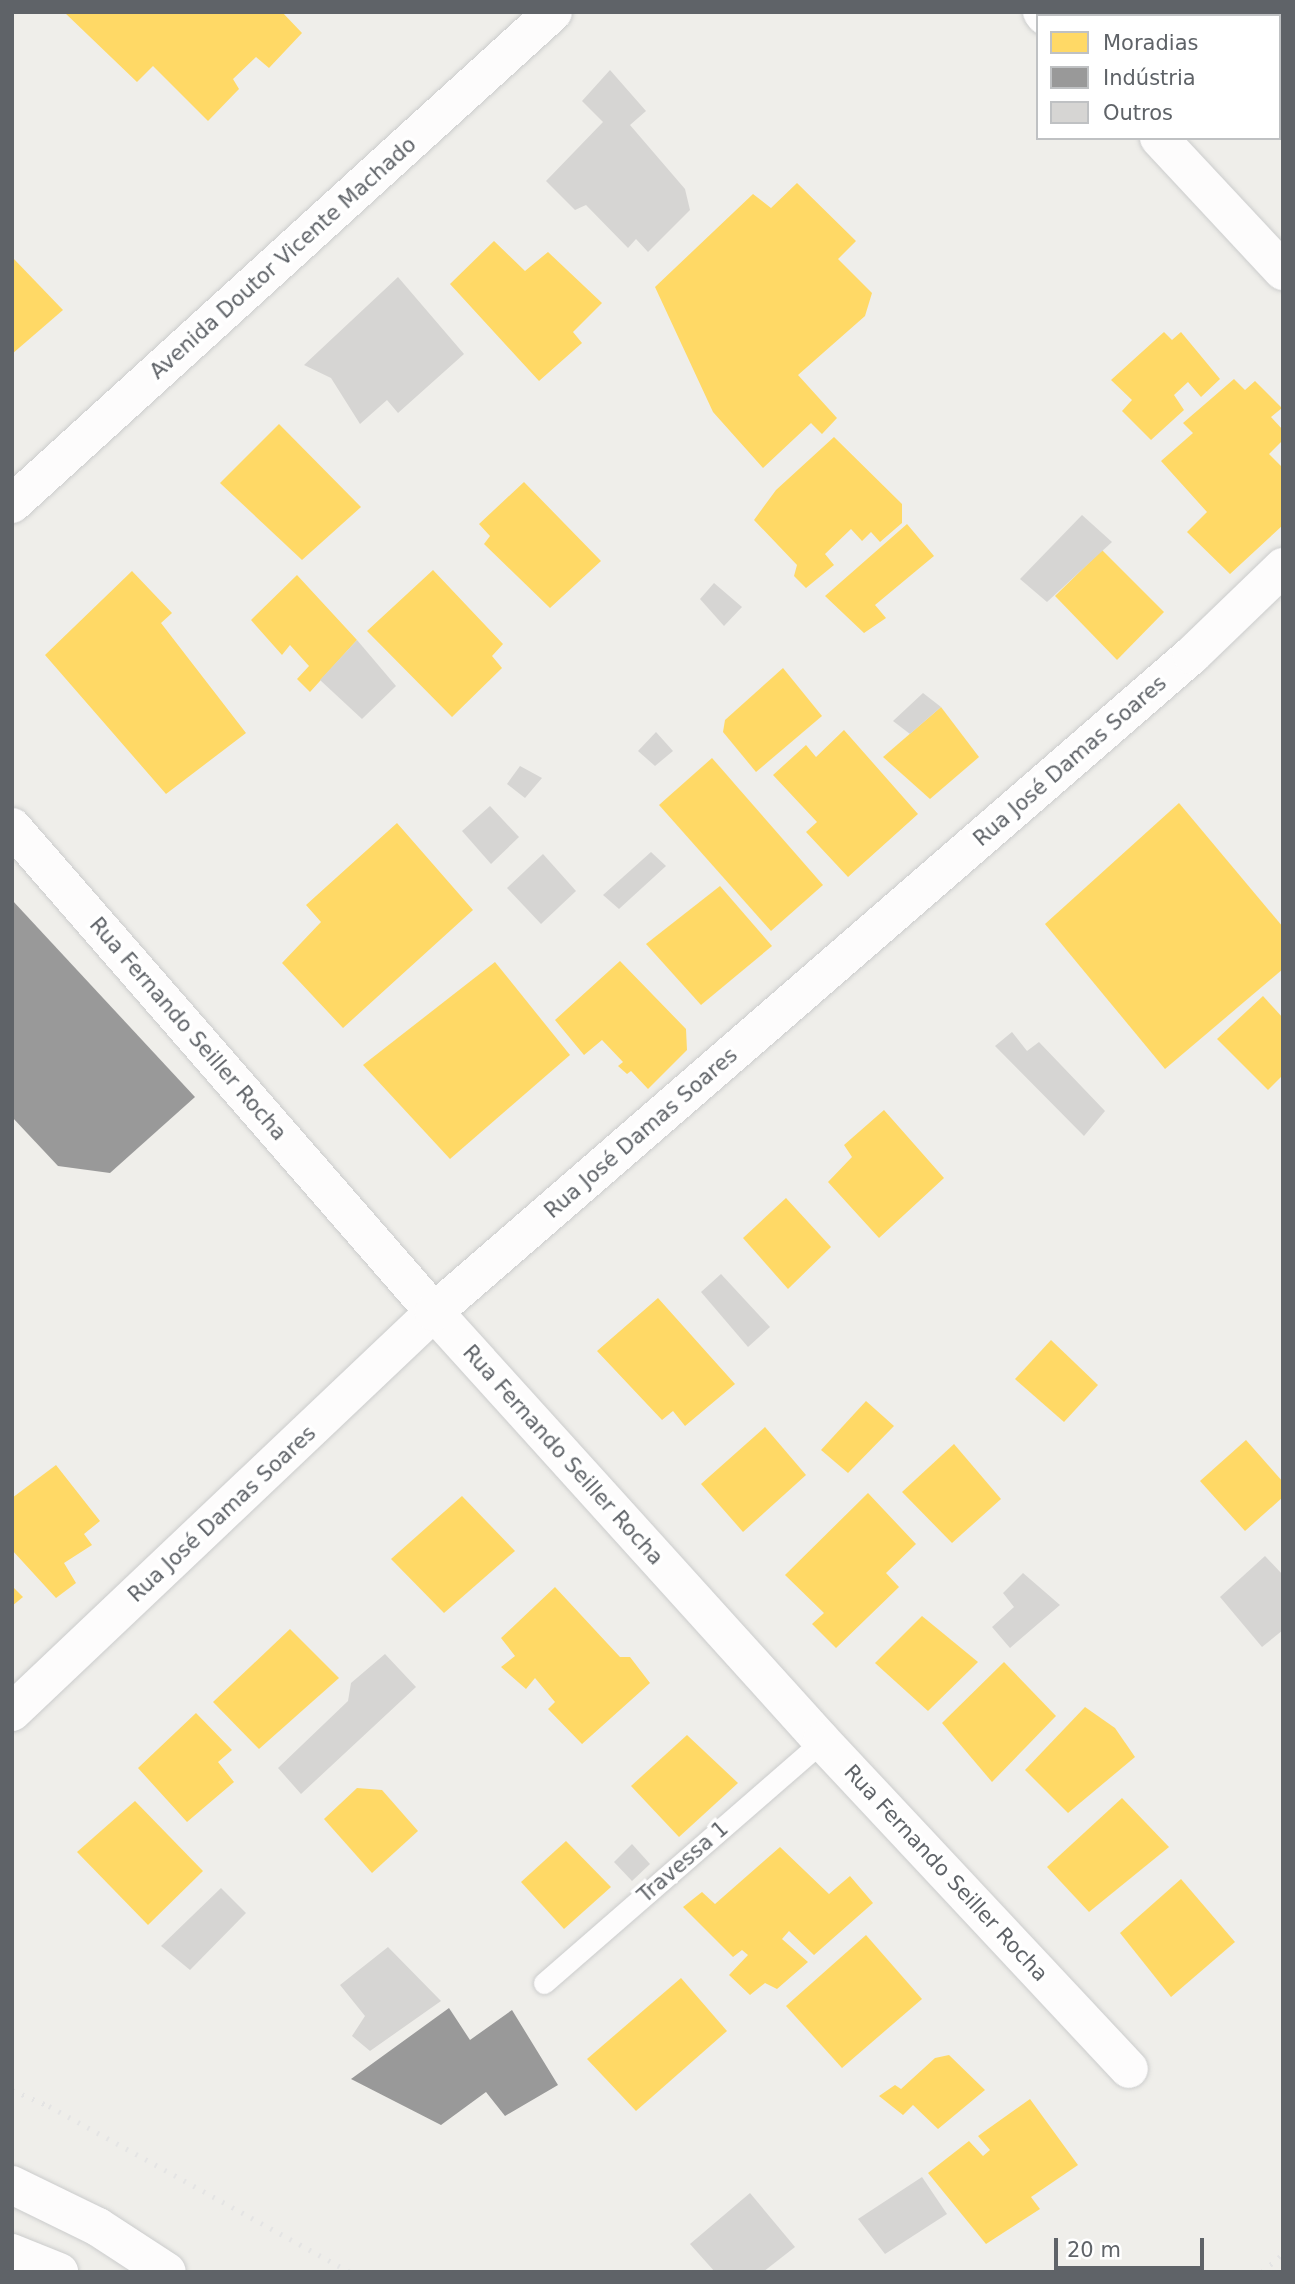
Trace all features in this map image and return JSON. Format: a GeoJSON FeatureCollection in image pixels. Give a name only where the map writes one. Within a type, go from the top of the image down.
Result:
{"type":"FeatureCollection","features":[{"type":"Feature","properties":{"kind":"street","name":"Avenida Doutor Vicente Machado"},"geometry":{"type":"LineString","coordinates":[[12,504],[553,12]]}},
{"type":"Feature","properties":{"kind":"street"},"geometry":{"type":"LineString","coordinates":[[1161,140],[1283,271]]}},
{"type":"Feature","properties":{"kind":"street","name":"Rua José Damas Soares"},"geometry":{"type":"LineString","coordinates":[[12,1712],[434,1312],[1192,654],[1283,567]]}},
{"type":"Feature","properties":{"kind":"street","name":"Rua Fernando Seiller Rocha"},"geometry":{"type":"LineString","coordinates":[[12,827],[434,1312],[822,1741],[1129,2069]]}},
{"type":"Feature","properties":{"kind":"street"},"geometry":{"type":"LineString","coordinates":[[12,2185],[98,2227],[167,2272]]}},
{"type":"Feature","properties":{"kind":"street"},"geometry":{"type":"LineString","coordinates":[[12,2253],[59,2272]]}},
{"type":"Feature","properties":{"kind":"lane","name":"Travessa 1"},"geometry":{"type":"LineString","coordinates":[[544,1983],[822,1741]]}},
{"type":"Feature","properties":{"kind":"building: Moradias"},"geometry":{"type":"Polygon","coordinates":[[[64,12],[282,12],[302,33],[269,68],[256,57],[233,79],[239,89],[208,121],[153,66],[137,82],[64,12]]]}},
{"type":"Feature","properties":{"kind":"building: Moradias"},"geometry":{"type":"Polygon","coordinates":[[[797,183],[856,241],[838,259],[872,293],[865,316],[798,375],[837,418],[822,434],[811,423],[763,468],[713,412],[655,287],[753,194],[771,208],[797,183]]]}},
{"type":"Feature","properties":{"kind":"building: Moradias"},"geometry":{"type":"Polygon","coordinates":[[[494,241],[525,271],[548,252],[602,303],[573,332],[582,343],[539,381],[450,284],[494,241]]]}},
{"type":"Feature","properties":{"kind":"building: Moradias"},"geometry":{"type":"Polygon","coordinates":[[[12,257],[63,310],[12,354],[12,257]]]}},
{"type":"Feature","properties":{"kind":"building: Moradias"},"geometry":{"type":"Polygon","coordinates":[[[1164,332],[1172,340],[1181,332],[1220,379],[1201,397],[1188,382],[1174,395],[1184,410],[1151,440],[1122,411],[1132,400],[1111,380],[1164,332]]]}},
{"type":"Feature","properties":{"kind":"building: Moradias"},"geometry":{"type":"Polygon","coordinates":[[[1234,379],[1245,390],[1255,381],[1282,408],[1271,417],[1283,430],[1283,440],[1269,454],[1283,468],[1283,525],[1230,574],[1187,532],[1207,512],[1161,461],[1193,433],[1183,423],[1234,379]]]}},
{"type":"Feature","properties":{"kind":"building: Moradias"},"geometry":{"type":"Polygon","coordinates":[[[279,424],[361,507],[302,560],[220,483],[279,424]]]}},
{"type":"Feature","properties":{"kind":"building: Moradias"},"geometry":{"type":"Polygon","coordinates":[[[834,437],[902,504],[902,523],[880,542],[871,532],[862,541],[851,529],[825,554],[834,565],[806,588],[794,576],[797,565],[754,520],[776,490],[834,437]]]}},
{"type":"Feature","properties":{"kind":"building: Moradias"},"geometry":{"type":"Polygon","coordinates":[[[524,482],[601,561],[550,608],[484,544],[490,536],[479,524],[524,482]]]}},
{"type":"Feature","properties":{"kind":"building: Moradias"},"geometry":{"type":"Polygon","coordinates":[[[907,524],[934,556],[875,605],[886,618],[864,633],[825,596],[907,524]]]}},
{"type":"Feature","properties":{"kind":"building: Moradias"},"geometry":{"type":"Polygon","coordinates":[[[1102,550],[1164,612],[1117,660],[1055,596],[1102,550]]]}},
{"type":"Feature","properties":{"kind":"building: Moradias"},"geometry":{"type":"Polygon","coordinates":[[[433,570],[503,644],[492,656],[502,668],[452,717],[367,631],[433,570]]]}},
{"type":"Feature","properties":{"kind":"building: Moradias"},"geometry":{"type":"Polygon","coordinates":[[[132,571],[172,613],[161,623],[246,733],[166,794],[45,655],[132,571]]]}},
{"type":"Feature","properties":{"kind":"building: Moradias"},"geometry":{"type":"Polygon","coordinates":[[[297,575],[357,640],[310,692],[297,679],[309,666],[290,645],[282,655],[251,620],[297,575]]]}},
{"type":"Feature","properties":{"kind":"building: Moradias"},"geometry":{"type":"Polygon","coordinates":[[[783,668],[822,716],[756,772],[723,732],[725,720],[783,668]]]}},
{"type":"Feature","properties":{"kind":"building: Moradias"},"geometry":{"type":"Polygon","coordinates":[[[941,707],[979,757],[930,799],[883,757],[941,707]]]}},
{"type":"Feature","properties":{"kind":"building: Moradias"},"geometry":{"type":"Polygon","coordinates":[[[844,730],[918,814],[848,877],[806,832],[817,822],[773,775],[806,745],[816,757],[844,730]]]}},
{"type":"Feature","properties":{"kind":"building: Moradias"},"geometry":{"type":"Polygon","coordinates":[[[712,758],[823,885],[771,931],[659,805],[712,758]]]}},
{"type":"Feature","properties":{"kind":"building: Moradias"},"geometry":{"type":"Polygon","coordinates":[[[1179,803],[1283,927],[1283,969],[1165,1069],[1045,924],[1179,803]]]}},
{"type":"Feature","properties":{"kind":"building: Moradias"},"geometry":{"type":"Polygon","coordinates":[[[397,823],[473,910],[343,1028],[282,963],[321,922],[306,905],[397,823]]]}},
{"type":"Feature","properties":{"kind":"building: Moradias"},"geometry":{"type":"Polygon","coordinates":[[[720,886],[772,946],[701,1005],[646,944],[720,886]]]}},
{"type":"Feature","properties":{"kind":"building: Moradias"},"geometry":{"type":"Polygon","coordinates":[[[620,961],[686,1029],[687,1050],[648,1089],[631,1071],[627,1074],[618,1066],[623,1062],[602,1040],[584,1055],[555,1020],[620,961]]]}},
{"type":"Feature","properties":{"kind":"building: Moradias"},"geometry":{"type":"Polygon","coordinates":[[[495,962],[570,1055],[450,1159],[363,1065],[495,962]]]}},
{"type":"Feature","properties":{"kind":"building: Moradias"},"geometry":{"type":"Polygon","coordinates":[[[1263,996],[1283,1018],[1283,1075],[1268,1090],[1217,1039],[1263,996]]]}},
{"type":"Feature","properties":{"kind":"building: Moradias"},"geometry":{"type":"Polygon","coordinates":[[[884,1110],[944,1178],[879,1238],[828,1182],[852,1157],[844,1145],[884,1110]]]}},
{"type":"Feature","properties":{"kind":"building: Moradias"},"geometry":{"type":"Polygon","coordinates":[[[786,1198],[831,1247],[788,1289],[743,1238],[786,1198]]]}},
{"type":"Feature","properties":{"kind":"building: Moradias"},"geometry":{"type":"Polygon","coordinates":[[[658,1298],[735,1384],[685,1426],[673,1411],[662,1420],[597,1351],[658,1298]]]}},
{"type":"Feature","properties":{"kind":"building: Moradias"},"geometry":{"type":"Polygon","coordinates":[[[1051,1340],[1098,1385],[1064,1422],[1015,1379],[1051,1340]]]}},
{"type":"Feature","properties":{"kind":"building: Moradias"},"geometry":{"type":"Polygon","coordinates":[[[866,1401],[894,1426],[848,1473],[821,1450],[866,1401]]]}},
{"type":"Feature","properties":{"kind":"building: Moradias"},"geometry":{"type":"Polygon","coordinates":[[[765,1427],[806,1475],[743,1532],[701,1484],[765,1427]]]}},
{"type":"Feature","properties":{"kind":"building: Moradias"},"geometry":{"type":"Polygon","coordinates":[[[1246,1440],[1283,1482],[1283,1497],[1245,1531],[1200,1481],[1246,1440]]]}},
{"type":"Feature","properties":{"kind":"building: Moradias"},"geometry":{"type":"Polygon","coordinates":[[[954,1444],[1001,1499],[952,1543],[902,1492],[954,1444]]]}},
{"type":"Feature","properties":{"kind":"building: Moradias"},"geometry":{"type":"Polygon","coordinates":[[[56,1465],[100,1521],[84,1534],[92,1545],[64,1563],[76,1583],[56,1598],[12,1550],[12,1498],[56,1465]]]}},
{"type":"Feature","properties":{"kind":"building: Moradias"},"geometry":{"type":"Polygon","coordinates":[[[868,1493],[916,1544],[886,1573],[899,1587],[836,1648],[812,1624],[824,1613],[785,1575],[868,1493]]]}},
{"type":"Feature","properties":{"kind":"building: Moradias"},"geometry":{"type":"Polygon","coordinates":[[[462,1496],[515,1551],[444,1613],[391,1559],[462,1496]]]}},
{"type":"Feature","properties":{"kind":"building: Moradias"},"geometry":{"type":"Polygon","coordinates":[[[12,1586],[23,1597],[12,1606],[12,1586]]]}},
{"type":"Feature","properties":{"kind":"building: Moradias"},"geometry":{"type":"Polygon","coordinates":[[[555,1587],[620,1657],[630,1657],[650,1683],[582,1744],[548,1709],[555,1702],[535,1678],[526,1689],[501,1667],[515,1656],[501,1638],[555,1587]]]}},
{"type":"Feature","properties":{"kind":"building: Moradias"},"geometry":{"type":"Polygon","coordinates":[[[922,1616],[978,1662],[928,1711],[875,1663],[922,1616]]]}},
{"type":"Feature","properties":{"kind":"building: Moradias"},"geometry":{"type":"Polygon","coordinates":[[[290,1629],[339,1678],[259,1749],[213,1702],[290,1629]]]}},
{"type":"Feature","properties":{"kind":"building: Moradias"},"geometry":{"type":"Polygon","coordinates":[[[1004,1662],[1056,1716],[992,1782],[942,1723],[1004,1662]]]}},
{"type":"Feature","properties":{"kind":"building: Moradias"},"geometry":{"type":"Polygon","coordinates":[[[1085,1707],[1115,1728],[1135,1757],[1068,1813],[1025,1770],[1085,1707]]]}},
{"type":"Feature","properties":{"kind":"building: Moradias"},"geometry":{"type":"Polygon","coordinates":[[[196,1713],[232,1750],[218,1762],[234,1782],[187,1822],[138,1768],[196,1713]]]}},
{"type":"Feature","properties":{"kind":"building: Moradias"},"geometry":{"type":"Polygon","coordinates":[[[687,1735],[738,1783],[679,1837],[631,1786],[687,1735]]]}},
{"type":"Feature","properties":{"kind":"building: Moradias"},"geometry":{"type":"Polygon","coordinates":[[[357,1788],[382,1790],[418,1831],[372,1873],[324,1819],[357,1788]]]}},
{"type":"Feature","properties":{"kind":"building: Moradias"},"geometry":{"type":"Polygon","coordinates":[[[1122,1798],[1169,1847],[1089,1912],[1047,1867],[1122,1798]]]}},
{"type":"Feature","properties":{"kind":"building: Moradias"},"geometry":{"type":"Polygon","coordinates":[[[135,1801],[203,1871],[148,1925],[77,1852],[135,1801]]]}},
{"type":"Feature","properties":{"kind":"building: Moradias"},"geometry":{"type":"Polygon","coordinates":[[[566,1841],[611,1887],[564,1929],[521,1882],[566,1841]]]}},
{"type":"Feature","properties":{"kind":"building: Moradias"},"geometry":{"type":"Polygon","coordinates":[[[780,1847],[829,1894],[850,1876],[873,1903],[814,1955],[789,1931],[782,1939],[808,1962],[777,1989],[765,1983],[750,1995],[729,1975],[748,1955],[742,1950],[733,1957],[683,1907],[702,1892],[715,1904],[780,1847]]]}},
{"type":"Feature","properties":{"kind":"building: Moradias"},"geometry":{"type":"Polygon","coordinates":[[[1181,1879],[1235,1942],[1171,1997],[1120,1933],[1181,1879]]]}},
{"type":"Feature","properties":{"kind":"building: Moradias"},"geometry":{"type":"Polygon","coordinates":[[[866,1935],[922,1999],[842,2068],[786,2006],[866,1935]]]}},
{"type":"Feature","properties":{"kind":"building: Moradias"},"geometry":{"type":"Polygon","coordinates":[[[681,1978],[727,2031],[636,2111],[587,2059],[681,1978]]]}},
{"type":"Feature","properties":{"kind":"building: Moradias"},"geometry":{"type":"Polygon","coordinates":[[[949,2055],[985,2090],[938,2129],[913,2105],[903,2115],[879,2096],[895,2085],[901,2089],[935,2058],[949,2055]]]}},
{"type":"Feature","properties":{"kind":"building: Moradias"},"geometry":{"type":"Polygon","coordinates":[[[1030,2099],[1078,2165],[1031,2197],[1040,2209],[986,2244],[928,2173],[969,2141],[983,2156],[990,2150],[978,2136],[1030,2099]]]}},
{"type":"Feature","properties":{"kind":"building: Indústria"},"geometry":{"type":"Polygon","coordinates":[[[12,900],[195,1097],[110,1173],[58,1166],[12,1117],[12,900]]]}},
{"type":"Feature","properties":{"kind":"building: Indústria"},"geometry":{"type":"Polygon","coordinates":[[[449,2008],[470,2040],[512,2010],[558,2085],[505,2116],[486,2092],[441,2125],[351,2079],[449,2008]]]}},
{"type":"Feature","properties":{"kind":"building: Outros"},"geometry":{"type":"Polygon","coordinates":[[[610,70],[646,111],[630,125],[685,189],[690,210],[648,252],[636,239],[628,248],[586,205],[575,210],[546,181],[603,122],[582,101],[610,70]]]}},
{"type":"Feature","properties":{"kind":"building: Outros"},"geometry":{"type":"Polygon","coordinates":[[[398,277],[464,354],[398,413],[387,400],[360,424],[331,378],[304,365],[398,277]]]}},
{"type":"Feature","properties":{"kind":"building: Outros"},"geometry":{"type":"Polygon","coordinates":[[[1082,515],[1112,542],[1047,602],[1020,579],[1082,515]]]}},
{"type":"Feature","properties":{"kind":"building: Outros"},"geometry":{"type":"Polygon","coordinates":[[[714,583],[742,607],[724,626],[700,599],[714,583]]]}},
{"type":"Feature","properties":{"kind":"building: Outros"},"geometry":{"type":"Polygon","coordinates":[[[357,640],[396,686],[362,719],[320,680],[357,640]]]}},
{"type":"Feature","properties":{"kind":"building: Outros"},"geometry":{"type":"Polygon","coordinates":[[[923,693],[941,707],[910,734],[893,721],[923,693]]]}},
{"type":"Feature","properties":{"kind":"building: Outros"},"geometry":{"type":"Polygon","coordinates":[[[656,732],[673,751],[655,766],[638,751],[656,732]]]}},
{"type":"Feature","properties":{"kind":"building: Outros"},"geometry":{"type":"Polygon","coordinates":[[[520,766],[542,778],[525,798],[507,784],[520,766]]]}},
{"type":"Feature","properties":{"kind":"building: Outros"},"geometry":{"type":"Polygon","coordinates":[[[490,806],[519,837],[491,864],[462,831],[490,806]]]}},
{"type":"Feature","properties":{"kind":"building: Outros"},"geometry":{"type":"Polygon","coordinates":[[[651,852],[666,866],[619,909],[603,895],[651,852]]]}},
{"type":"Feature","properties":{"kind":"building: Outros"},"geometry":{"type":"Polygon","coordinates":[[[543,854],[576,891],[541,924],[507,888],[543,854]]]}},
{"type":"Feature","properties":{"kind":"building: Outros"},"geometry":{"type":"Polygon","coordinates":[[[1012,1032],[1027,1051],[1039,1042],[1105,1111],[1084,1136],[995,1046],[1012,1032]]]}},
{"type":"Feature","properties":{"kind":"building: Outros"},"geometry":{"type":"Polygon","coordinates":[[[721,1274],[770,1327],[748,1347],[701,1292],[721,1274]]]}},
{"type":"Feature","properties":{"kind":"building: Outros"},"geometry":{"type":"Polygon","coordinates":[[[1265,1556],[1283,1575],[1283,1630],[1262,1647],[1220,1597],[1265,1556]]]}},
{"type":"Feature","properties":{"kind":"building: Outros"},"geometry":{"type":"Polygon","coordinates":[[[1023,1573],[1060,1605],[1010,1648],[992,1627],[1014,1607],[1003,1593],[1023,1573]]]}},
{"type":"Feature","properties":{"kind":"building: Outros"},"geometry":{"type":"Polygon","coordinates":[[[385,1654],[416,1687],[301,1794],[278,1768],[348,1701],[351,1683],[385,1654]]]}},
{"type":"Feature","properties":{"kind":"building: Outros"},"geometry":{"type":"Polygon","coordinates":[[[632,1844],[650,1864],[632,1881],[614,1862],[632,1844]]]}},
{"type":"Feature","properties":{"kind":"building: Outros"},"geometry":{"type":"Polygon","coordinates":[[[221,1888],[246,1913],[190,1970],[161,1946],[221,1888]]]}},
{"type":"Feature","properties":{"kind":"building: Outros"},"geometry":{"type":"Polygon","coordinates":[[[388,1947],[441,2001],[370,2051],[352,2036],[365,2016],[340,1985],[388,1947]]]}},
{"type":"Feature","properties":{"kind":"building: Outros"},"geometry":{"type":"Polygon","coordinates":[[[922,2177],[947,2214],[885,2254],[858,2219],[922,2177]]]}},
{"type":"Feature","properties":{"kind":"building: Outros"},"geometry":{"type":"Polygon","coordinates":[[[750,2193],[795,2247],[763,2272],[715,2272],[690,2244],[750,2193]]]}},
{"type":"Feature","properties":{"kind":"railway"},"geometry":{"type":"LineString","coordinates":[[12,2090],[49,2106],[350,2272]]}},
{"type":"Feature","properties":{"kind":"railway"},"geometry":{"type":"LineString","coordinates":[[1262,2272],[1283,2254]]}}]}
